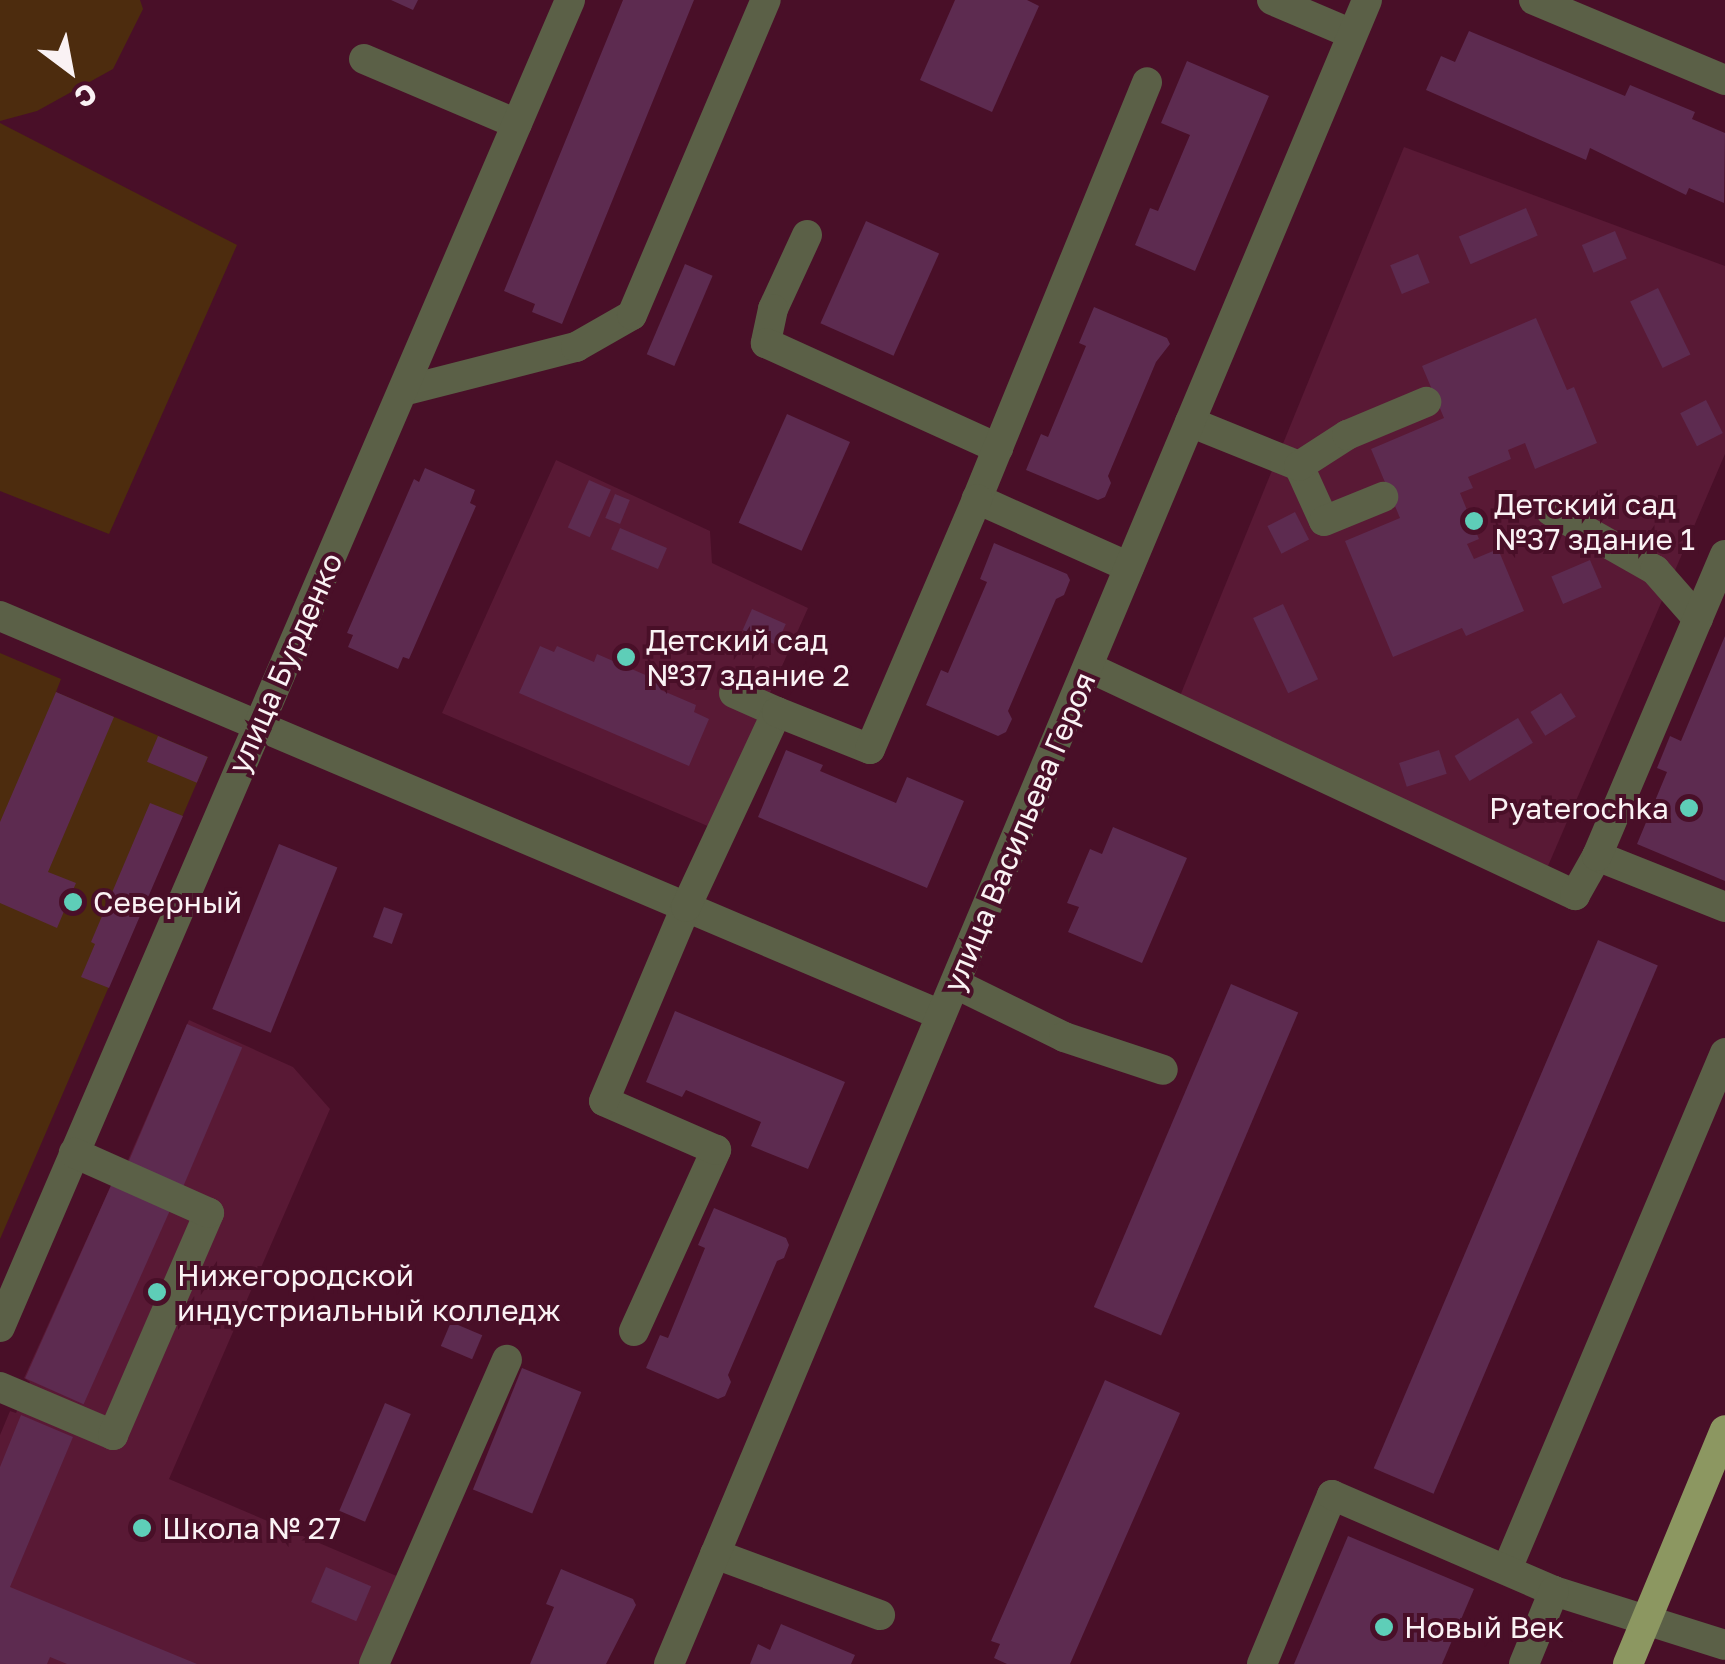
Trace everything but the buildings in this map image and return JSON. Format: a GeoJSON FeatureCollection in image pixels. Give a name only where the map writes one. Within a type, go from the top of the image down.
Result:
{"type":"FeatureCollection","features":[{"type":"Feature","properties":{"kind":"main road"},"geometry":{"type":"LineString","coordinates":[[1628,1664],[1725,1430]]}},
{"type":"Feature","properties":{"kind":"street","name":"улица Бурденко"},"geometry":{"type":"LineString","coordinates":[[0,1327],[570,0]]}},
{"type":"Feature","properties":{"kind":"street"},"geometry":{"type":"LineString","coordinates":[[403,391],[576,348],[632,315],[766,0]]}},
{"type":"Feature","properties":{"kind":"street"},"geometry":{"type":"LineString","coordinates":[[1272,0],[1352,34]]}},
{"type":"Feature","properties":{"kind":"street","name":"улица Васильева Героя"},"geometry":{"type":"LineString","coordinates":[[669,1664],[1367,0]]}},
{"type":"Feature","properties":{"kind":"street"},"geometry":{"type":"LineString","coordinates":[[1534,0],[1725,80]]}},
{"type":"Feature","properties":{"kind":"street"},"geometry":{"type":"LineString","coordinates":[[364,59],[517,124]]}},
{"type":"Feature","properties":{"kind":"street"},"geometry":{"type":"LineString","coordinates":[[734,693],[870,749],[1147,82]]}},
{"type":"Feature","properties":{"kind":"street"},"geometry":{"type":"LineString","coordinates":[[808,235],[773,309],[766,343],[998,448]]}},
{"type":"Feature","properties":{"kind":"street"},"geometry":{"type":"LineString","coordinates":[[1299,466],[1347,435],[1426,402]]}},
{"type":"Feature","properties":{"kind":"street"},"geometry":{"type":"LineString","coordinates":[[1190,422],[1299,466],[1324,521],[1382,497]]}},
{"type":"Feature","properties":{"kind":"street"},"geometry":{"type":"LineString","coordinates":[[977,499],[1128,567]]}},
{"type":"Feature","properties":{"kind":"street"},"geometry":{"type":"LineString","coordinates":[[1551,510],[1654,570],[1698,619]]}},
{"type":"Feature","properties":{"kind":"street"},"geometry":{"type":"LineString","coordinates":[[1088,668],[1575,896],[1598,856],[1725,554]]}},
{"type":"Feature","properties":{"kind":"street"},"geometry":{"type":"LineString","coordinates":[[0,616],[942,1015]]}},
{"type":"Feature","properties":{"kind":"street"},"geometry":{"type":"LineString","coordinates":[[634,1332],[716,1150],[604,1101],[686,907],[776,712]]}},
{"type":"Feature","properties":{"kind":"street"},"geometry":{"type":"LineString","coordinates":[[1598,856],[1725,907]]}},
{"type":"Feature","properties":{"kind":"street"},"geometry":{"type":"LineString","coordinates":[[956,984],[1064,1038],[1164,1070]]}},
{"type":"Feature","properties":{"kind":"street"},"geometry":{"type":"LineString","coordinates":[[1507,1568],[1725,1053]]}},
{"type":"Feature","properties":{"kind":"street"},"geometry":{"type":"LineString","coordinates":[[0,1386],[113,1436],[209,1214],[74,1153]]}},
{"type":"Feature","properties":{"kind":"street"},"geometry":{"type":"LineString","coordinates":[[374,1664],[508,1360]]}},
{"type":"Feature","properties":{"kind":"street"},"geometry":{"type":"LineString","coordinates":[[1262,1664],[1332,1495],[1554,1591],[1725,1645]]}},
{"type":"Feature","properties":{"kind":"street"},"geometry":{"type":"LineString","coordinates":[[715,1554],[880,1615]]}},
{"type":"Feature","properties":{"kind":"street"},"geometry":{"type":"LineString","coordinates":[[1524,1664],[1554,1591]]}},
{"type":"Feature","properties":{"kind":"shaded area"},"geometry":{"type":"Polygon","coordinates":[[[0,0],[140,0],[143,9],[113,69],[37,111],[0,121],[0,0]]]}},
{"type":"Feature","properties":{"kind":"shaded area"},"geometry":{"type":"Polygon","coordinates":[[[0,123],[237,245],[109,534],[0,491],[0,123]]]}},
{"type":"Feature","properties":{"kind":"shaded area","name":"Детский сад №37 здание 1"},"geometry":{"type":"Polygon","coordinates":[[[1404,147],[1725,266],[1725,454],[1548,866],[1180,696],[1404,147]]]}},
{"type":"Feature","properties":{"kind":"shaded area","name":"Детский сад №37 здание 2"},"geometry":{"type":"Polygon","coordinates":[[[556,460],[710,531],[712,563],[808,608],[710,827],[442,713],[556,460]]]}},
{"type":"Feature","properties":{"kind":"shaded area","name":"Северный"},"geometry":{"type":"Polygon","coordinates":[[[0,653],[61,679],[56,692],[208,757],[0,1239],[0,653]]]}},
{"type":"Feature","properties":{"kind":"shaded area"},"geometry":{"type":"Polygon","coordinates":[[[189,1020],[293,1067],[330,1109],[169,1479],[399,1577],[362,1664],[0,1664],[0,1435],[10,1411],[16,1413],[30,1382],[24,1378],[113,1181],[118,1183],[189,1020]]]}},
{"type":"Feature","properties":{"kind":"place","name":"Детский сад №37 здание 1"},"geometry":{"type":"Point","coordinates":[1474,521]}},
{"type":"Feature","properties":{"kind":"place","name":"Детский сад №37 здание 2"},"geometry":{"type":"Point","coordinates":[626,657]}},
{"type":"Feature","properties":{"kind":"place","name":"Pyaterochka"},"geometry":{"type":"Point","coordinates":[1689,808]}},
{"type":"Feature","properties":{"kind":"place","name":"Северный"},"geometry":{"type":"Point","coordinates":[73,902]}},
{"type":"Feature","properties":{"kind":"place","name":"Нижегородской индустриальный колледж"},"geometry":{"type":"Point","coordinates":[157,1292]}},
{"type":"Feature","properties":{"kind":"place","name":"Школа № 27"},"geometry":{"type":"Point","coordinates":[142,1528]}},
{"type":"Feature","properties":{"kind":"place","name":"Новый Век"},"geometry":{"type":"Point","coordinates":[1384,1627]}}]}
